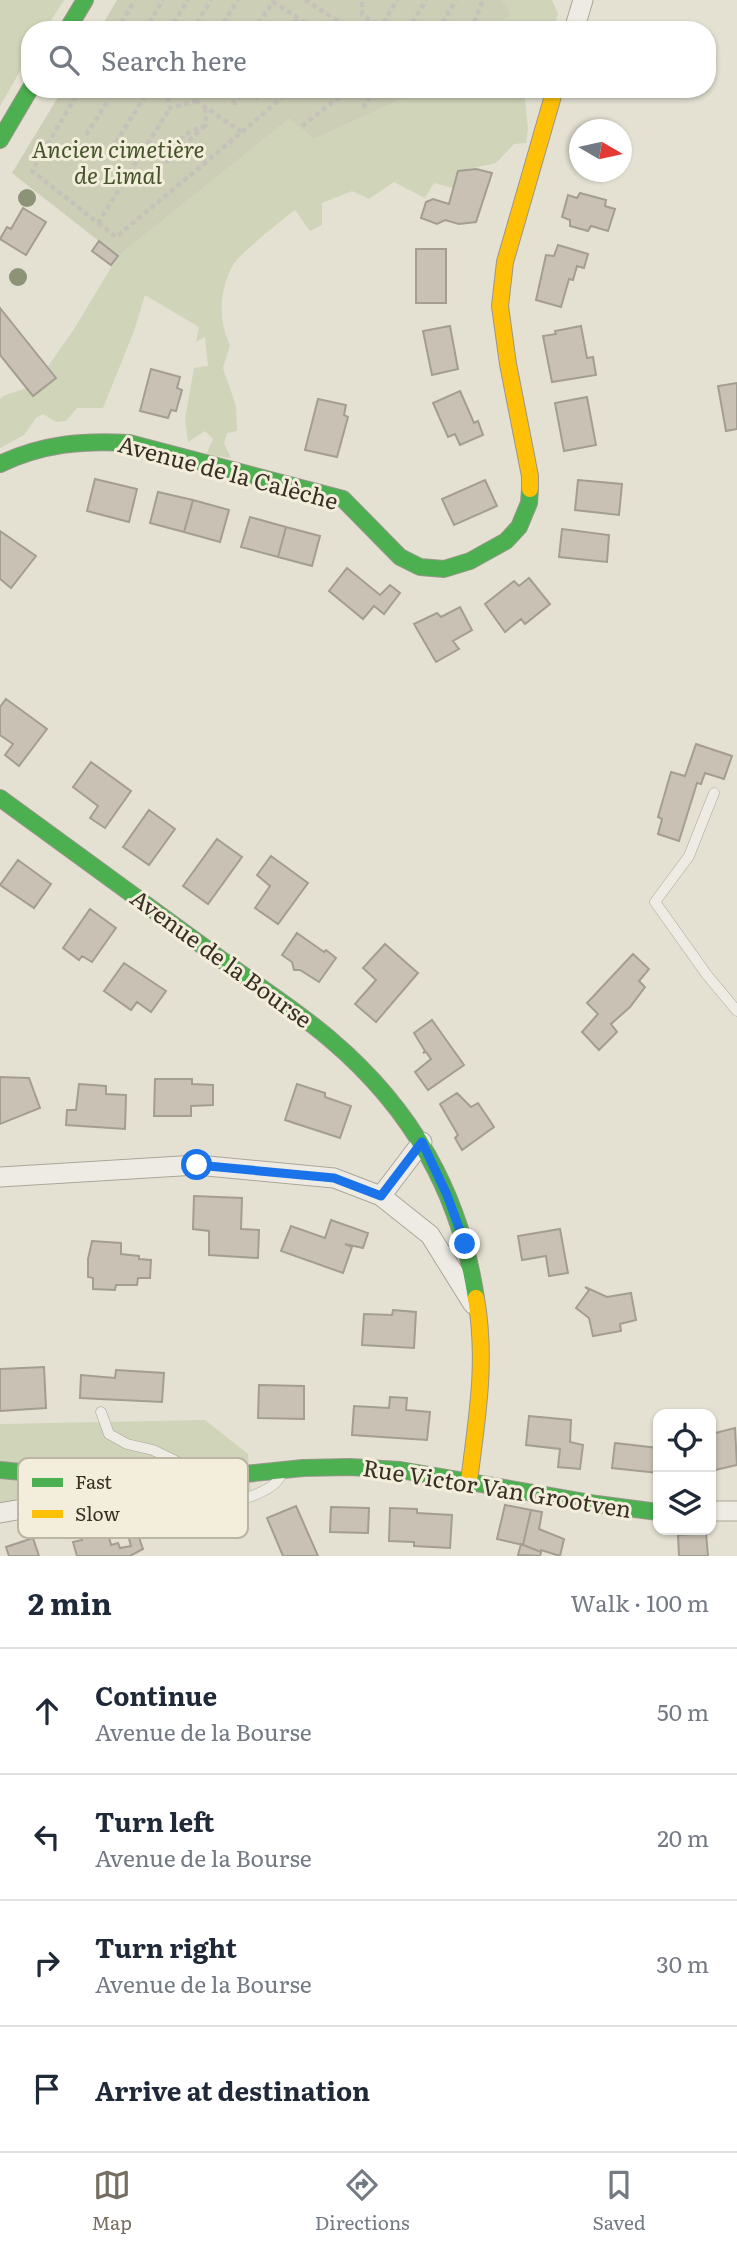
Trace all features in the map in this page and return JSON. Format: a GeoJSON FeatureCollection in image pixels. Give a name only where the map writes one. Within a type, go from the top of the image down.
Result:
{"type":"FeatureCollection","features":[{"type":"Feature","properties":{"kind":"street"},"geometry":{"type":"LineString","coordinates":[[72,21],[85,0]]}},
{"type":"Feature","properties":{"kind":"street"},"geometry":{"type":"LineString","coordinates":[[577,21],[583,0]]}},
{"type":"Feature","properties":{"kind":"street"},"geometry":{"type":"LineString","coordinates":[[0,139],[25,98]]}},
{"type":"Feature","properties":{"kind":"street","name":"Avenue de la Calèche"},"geometry":{"type":"LineString","coordinates":[[0,464],[15,456],[51,445],[93,440],[129,443],[343,499],[400,557],[420,567],[444,569],[470,561],[506,541],[519,527],[529,503],[530,476],[508,364],[500,306],[503,273],[552,98]]}},
{"type":"Feature","properties":{"kind":"street","name":"Avenue de la Bourse"},"geometry":{"type":"LineString","coordinates":[[0,798],[330,1039],[367,1073],[422,1142],[447,1195],[465,1244],[479,1314],[482,1373],[469,1481]]}},
{"type":"Feature","properties":{"kind":"street"},"geometry":{"type":"LineString","coordinates":[[381,1196],[422,1142]]}},
{"type":"Feature","properties":{"kind":"street","name":"Avenue de la Bourse"},"geometry":{"type":"LineString","coordinates":[[0,1177],[197,1165],[334,1178],[381,1196],[430,1235],[479,1314]]}},
{"type":"Feature","properties":{"kind":"street","name":"Rue Victor Van Grootven"},"geometry":{"type":"LineString","coordinates":[[248,1474],[350,1467],[400,1470],[653,1511]]}},
{"type":"Feature","properties":{"kind":"street","name":"Rue Victor Van Grootven"},"geometry":{"type":"LineString","coordinates":[[0,1470],[18,1472]]}},
{"type":"Feature","properties":{"kind":"street"},"geometry":{"type":"LineString","coordinates":[[0,1513],[18,1510]]}},
{"type":"Feature","properties":{"kind":"street"},"geometry":{"type":"LineString","coordinates":[[716,1511],[737,1511]]}},
{"type":"Feature","properties":{"kind":"lane"},"geometry":{"type":"LineString","coordinates":[[714,793],[689,856],[655,902],[706,975],[737,1011]]}},
{"type":"Feature","properties":{"kind":"lane"},"geometry":{"type":"LineString","coordinates":[[101,1412],[109,1434],[127,1444],[153,1450],[169,1458]]}},
{"type":"Feature","properties":{"kind":"lane"},"geometry":{"type":"LineString","coordinates":[[248,1498],[259,1495],[277,1484],[282,1470]]}},
{"type":"Feature","properties":{"kind":"path"},"geometry":{"type":"LineString","coordinates":[[122,21],[135,0]]}},
{"type":"Feature","properties":{"kind":"path"},"geometry":{"type":"LineString","coordinates":[[150,21],[163,0]]}},
{"type":"Feature","properties":{"kind":"path"},"geometry":{"type":"LineString","coordinates":[[175,21],[188,0]]}},
{"type":"Feature","properties":{"kind":"path"},"geometry":{"type":"LineString","coordinates":[[198,21],[211,0]]}},
{"type":"Feature","properties":{"kind":"path"},"geometry":{"type":"LineString","coordinates":[[225,21],[238,0]]}},
{"type":"Feature","properties":{"kind":"path"},"geometry":{"type":"LineString","coordinates":[[305,0],[338,21]]}},
{"type":"Feature","properties":{"kind":"path"},"geometry":{"type":"LineString","coordinates":[[384,21],[397,0]]}},
{"type":"Feature","properties":{"kind":"path"},"geometry":{"type":"LineString","coordinates":[[413,21],[426,0]]}},
{"type":"Feature","properties":{"kind":"path"},"geometry":{"type":"LineString","coordinates":[[443,21],[456,0]]}},
{"type":"Feature","properties":{"kind":"path"},"geometry":{"type":"LineString","coordinates":[[475,21],[483,0]]}},
{"type":"Feature","properties":{"kind":"path"},"geometry":{"type":"LineString","coordinates":[[362,1],[362,15],[370,21]]}},
{"type":"Feature","properties":{"kind":"path"},"geometry":{"type":"LineString","coordinates":[[259,21],[273,2],[303,21]]}},
{"type":"Feature","properties":{"kind":"path"},"geometry":{"type":"LineString","coordinates":[[75,98],[32,171],[116,237],[282,98]]}},
{"type":"Feature","properties":{"kind":"path"},"geometry":{"type":"LineString","coordinates":[[86,135],[109,98]]}},
{"type":"Feature","properties":{"kind":"path"},"geometry":{"type":"LineString","coordinates":[[111,150],[144,98]]}},
{"type":"Feature","properties":{"kind":"path"},"geometry":{"type":"LineString","coordinates":[[98,223],[170,108],[168,98]]}},
{"type":"Feature","properties":{"kind":"path"},"geometry":{"type":"LineString","coordinates":[[195,98],[196,102]]}},
{"type":"Feature","properties":{"kind":"path"},"geometry":{"type":"LineString","coordinates":[[302,127],[338,98]]}},
{"type":"Feature","properties":{"kind":"path"},"geometry":{"type":"LineString","coordinates":[[363,108],[369,98]]}},
{"type":"Feature","properties":{"kind":"path"},"geometry":{"type":"LineString","coordinates":[[170,108],[196,102],[243,132]]}},
{"type":"Feature","properties":{"kind":"path"},"geometry":{"type":"LineString","coordinates":[[205,107],[206,125]]}},
{"type":"Feature","properties":{"kind":"path"},"geometry":{"type":"LineString","coordinates":[[206,125],[186,143],[167,161],[184,135],[206,125]]}},
{"type":"Feature","properties":{"kind":"green space"},"geometry":{"type":"Polygon","coordinates":[[[0,0],[64,0],[51,21],[21,21],[21,70],[0,106],[0,0]]]}},
{"type":"Feature","properties":{"kind":"green space"},"geometry":{"type":"Polygon","coordinates":[[[117,0],[502,0],[511,14],[503,21],[105,21],[117,0]]]}},
{"type":"Feature","properties":{"kind":"green space"},"geometry":{"type":"Polygon","coordinates":[[[502,0],[552,0],[558,14],[556,21],[503,21],[510,14],[502,0]]]}},
{"type":"Feature","properties":{"kind":"green space","name":"Ancien cimetière de Limal"},"geometry":{"type":"Polygon","coordinates":[[[58,98],[404,98],[314,139],[289,119],[118,256],[12,173],[58,98]]]}},
{"type":"Feature","properties":{"kind":"green space"},"geometry":{"type":"Polygon","coordinates":[[[404,98],[525,98],[528,129],[526,143],[514,144],[496,163],[459,171],[453,188],[434,183],[425,198],[394,182],[369,199],[352,191],[322,203],[322,225],[310,231],[295,210],[237,259],[228,275],[222,305],[223,326],[230,345],[223,368],[236,406],[237,431],[227,433],[224,443],[231,458],[206,455],[213,439],[205,431],[188,442],[185,419],[194,368],[208,366],[205,337],[196,342],[199,327],[145,295],[134,331],[103,408],[77,408],[66,421],[56,422],[43,414],[36,418],[24,435],[0,448],[0,399],[35,385],[74,329],[118,256],[289,119],[314,139],[404,98]]]}},
{"type":"Feature","properties":{"kind":"green space"},"geometry":{"type":"Polygon","coordinates":[[[205,1420],[248,1454],[251,1497],[248,1498],[248,1458],[18,1458],[18,1519],[0,1519],[0,1424],[205,1420]]]}},
{"type":"Feature","properties":{"kind":"building"},"geometry":{"type":"Polygon","coordinates":[[[476,169],[492,173],[476,222],[459,224],[445,220],[437,224],[421,218],[426,202],[433,199],[449,204],[458,171],[476,169]]]}},
{"type":"Feature","properties":{"kind":"building"},"geometry":{"type":"Polygon","coordinates":[[[580,193],[606,200],[605,206],[615,209],[608,231],[591,226],[588,231],[570,226],[570,220],[562,217],[568,195],[577,198],[580,193]]]}},
{"type":"Feature","properties":{"kind":"building"},"geometry":{"type":"Polygon","coordinates":[[[23,208],[46,222],[26,255],[0,239],[7,227],[11,229],[23,208]]]}},
{"type":"Feature","properties":{"kind":"building"},"geometry":{"type":"Polygon","coordinates":[[[99,241],[118,256],[111,265],[92,251],[99,241]]]}},
{"type":"Feature","properties":{"kind":"building"},"geometry":{"type":"Polygon","coordinates":[[[558,245],[588,254],[584,268],[577,266],[573,280],[569,279],[561,307],[536,300],[546,255],[554,256],[558,245]]]}},
{"type":"Feature","properties":{"kind":"building"},"geometry":{"type":"Polygon","coordinates":[[[416,249],[446,249],[446,303],[416,303],[416,249]]]}},
{"type":"Feature","properties":{"kind":"building"},"geometry":{"type":"Polygon","coordinates":[[[0,308],[56,378],[33,396],[0,355],[0,308]]]}},
{"type":"Feature","properties":{"kind":"building"},"geometry":{"type":"Polygon","coordinates":[[[450,326],[458,369],[432,375],[423,331],[450,326]]]}},
{"type":"Feature","properties":{"kind":"building"},"geometry":{"type":"Polygon","coordinates":[[[581,326],[587,358],[593,357],[596,375],[552,382],[543,336],[581,326]]]}},
{"type":"Feature","properties":{"kind":"building"},"geometry":{"type":"Polygon","coordinates":[[[151,369],[180,377],[177,388],[182,390],[176,411],[171,410],[168,418],[140,411],[151,369]]]}},
{"type":"Feature","properties":{"kind":"building"},"geometry":{"type":"Polygon","coordinates":[[[737,383],[737,429],[726,431],[718,386],[737,383]]]}},
{"type":"Feature","properties":{"kind":"building"},"geometry":{"type":"Polygon","coordinates":[[[460,391],[474,423],[478,421],[483,435],[460,445],[455,434],[448,437],[433,403],[460,391]]]}},
{"type":"Feature","properties":{"kind":"building"},"geometry":{"type":"Polygon","coordinates":[[[587,397],[596,445],[564,451],[555,403],[587,397]]]}},
{"type":"Feature","properties":{"kind":"building"},"geometry":{"type":"Polygon","coordinates":[[[318,399],[346,405],[344,415],[348,417],[337,457],[305,450],[318,399]]]}},
{"type":"Feature","properties":{"kind":"building"},"geometry":{"type":"Polygon","coordinates":[[[95,479],[137,489],[129,522],[87,511],[95,479]]]}},
{"type":"Feature","properties":{"kind":"building"},"geometry":{"type":"Polygon","coordinates":[[[485,480],[497,506],[454,525],[442,499],[485,480]]]}},
{"type":"Feature","properties":{"kind":"building"},"geometry":{"type":"Polygon","coordinates":[[[578,480],[622,484],[619,515],[575,510],[578,480]]]}},
{"type":"Feature","properties":{"kind":"building"},"geometry":{"type":"Polygon","coordinates":[[[158,492],[193,500],[184,532],[150,523],[158,492]]]}},
{"type":"Feature","properties":{"kind":"building"},"geometry":{"type":"Polygon","coordinates":[[[193,500],[229,510],[220,542],[184,532],[193,500]]]}},
{"type":"Feature","properties":{"kind":"building"},"geometry":{"type":"Polygon","coordinates":[[[250,517],[286,527],[278,557],[241,547],[250,517]]]}},
{"type":"Feature","properties":{"kind":"building"},"geometry":{"type":"Polygon","coordinates":[[[286,527],[320,536],[312,566],[278,557],[286,527]]]}},
{"type":"Feature","properties":{"kind":"building"},"geometry":{"type":"Polygon","coordinates":[[[562,529],[609,535],[607,562],[559,557],[562,529]]]}},
{"type":"Feature","properties":{"kind":"building"},"geometry":{"type":"Polygon","coordinates":[[[0,531],[36,556],[11,588],[0,579],[0,531]]]}},
{"type":"Feature","properties":{"kind":"building"},"geometry":{"type":"Polygon","coordinates":[[[347,568],[380,595],[390,585],[400,593],[384,614],[374,606],[363,619],[329,591],[347,568]]]}},
{"type":"Feature","properties":{"kind":"building"},"geometry":{"type":"Polygon","coordinates":[[[529,578],[550,604],[525,624],[521,619],[505,632],[485,604],[514,581],[519,586],[529,578]]]}},
{"type":"Feature","properties":{"kind":"building"},"geometry":{"type":"Polygon","coordinates":[[[460,607],[472,630],[453,641],[459,649],[436,662],[414,624],[437,613],[441,617],[460,607]]]}},
{"type":"Feature","properties":{"kind":"building"},"geometry":{"type":"Polygon","coordinates":[[[6,699],[47,729],[19,766],[5,755],[13,744],[0,735],[0,707],[6,699]]]}},
{"type":"Feature","properties":{"kind":"building"},"geometry":{"type":"Polygon","coordinates":[[[696,744],[732,756],[724,779],[705,773],[701,784],[697,783],[679,841],[658,834],[662,819],[658,817],[671,772],[685,776],[696,744]]]}},
{"type":"Feature","properties":{"kind":"building"},"geometry":{"type":"Polygon","coordinates":[[[91,762],[131,791],[105,828],[90,818],[98,806],[73,787],[91,762]]]}},
{"type":"Feature","properties":{"kind":"building"},"geometry":{"type":"Polygon","coordinates":[[[149,810],[175,829],[149,865],[123,847],[149,810]]]}},
{"type":"Feature","properties":{"kind":"building"},"geometry":{"type":"Polygon","coordinates":[[[217,839],[242,857],[208,904],[183,886],[217,839]]]}},
{"type":"Feature","properties":{"kind":"building"},"geometry":{"type":"Polygon","coordinates":[[[271,856],[308,883],[278,924],[255,908],[270,886],[257,875],[271,856]]]}},
{"type":"Feature","properties":{"kind":"building"},"geometry":{"type":"Polygon","coordinates":[[[18,860],[51,884],[34,908],[0,885],[18,860]]]}},
{"type":"Feature","properties":{"kind":"building"},"geometry":{"type":"Polygon","coordinates":[[[90,909],[116,928],[92,962],[82,956],[79,960],[63,948],[90,909]]]}},
{"type":"Feature","properties":{"kind":"building"},"geometry":{"type":"Polygon","coordinates":[[[297,933],[336,958],[319,982],[300,970],[294,970],[292,962],[282,955],[297,933]]]}},
{"type":"Feature","properties":{"kind":"building"},"geometry":{"type":"Polygon","coordinates":[[[385,944],[418,973],[376,1022],[355,1004],[376,980],[363,968],[385,944]]]}},
{"type":"Feature","properties":{"kind":"building"},"geometry":{"type":"Polygon","coordinates":[[[633,954],[649,969],[639,981],[645,987],[630,1007],[611,1024],[617,1032],[599,1050],[582,1032],[598,1014],[587,1003],[633,954]]]}},
{"type":"Feature","properties":{"kind":"building"},"geometry":{"type":"Polygon","coordinates":[[[124,963],[166,991],[151,1012],[137,1002],[131,1010],[104,991],[124,963]]]}},
{"type":"Feature","properties":{"kind":"building"},"geometry":{"type":"Polygon","coordinates":[[[432,1020],[464,1065],[428,1090],[415,1072],[431,1059],[426,1052],[423,1053],[425,1051],[414,1033],[432,1020]]]}},
{"type":"Feature","properties":{"kind":"building"},"geometry":{"type":"Polygon","coordinates":[[[0,1077],[29,1078],[40,1108],[0,1124],[0,1077]]]}},
{"type":"Feature","properties":{"kind":"building"},"geometry":{"type":"Polygon","coordinates":[[[155,1079],[192,1079],[192,1084],[213,1085],[213,1105],[191,1106],[191,1116],[154,1116],[155,1079]]]}},
{"type":"Feature","properties":{"kind":"building"},"geometry":{"type":"Polygon","coordinates":[[[79,1084],[106,1086],[106,1094],[126,1095],[125,1129],[66,1125],[67,1110],[76,1110],[79,1084]]]}},
{"type":"Feature","properties":{"kind":"building"},"geometry":{"type":"Polygon","coordinates":[[[297,1084],[325,1093],[325,1097],[351,1106],[340,1138],[285,1120],[297,1084]]]}},
{"type":"Feature","properties":{"kind":"building"},"geometry":{"type":"Polygon","coordinates":[[[457,1093],[471,1107],[478,1103],[494,1127],[462,1150],[455,1138],[458,1135],[440,1104],[457,1093]]]}},
{"type":"Feature","properties":{"kind":"building"},"geometry":{"type":"Polygon","coordinates":[[[194,1196],[242,1198],[241,1229],[259,1230],[258,1258],[209,1255],[209,1231],[193,1229],[194,1196]]]}},
{"type":"Feature","properties":{"kind":"building"},"geometry":{"type":"Polygon","coordinates":[[[331,1220],[368,1233],[363,1248],[345,1244],[352,1247],[343,1273],[281,1251],[291,1226],[325,1238],[331,1220]]]}},
{"type":"Feature","properties":{"kind":"building"},"geometry":{"type":"Polygon","coordinates":[[[560,1229],[568,1273],[549,1276],[546,1256],[522,1260],[518,1236],[560,1229]]]}},
{"type":"Feature","properties":{"kind":"building"},"geometry":{"type":"Polygon","coordinates":[[[92,1241],[121,1243],[121,1254],[151,1260],[150,1278],[138,1278],[137,1285],[116,1285],[115,1290],[93,1289],[93,1278],[88,1277],[92,1241]]]}},
{"type":"Feature","properties":{"kind":"building"},"geometry":{"type":"Polygon","coordinates":[[[585,1287],[607,1297],[631,1293],[636,1320],[620,1324],[621,1331],[593,1336],[589,1318],[576,1308],[589,1290],[585,1287]]]}},
{"type":"Feature","properties":{"kind":"building"},"geometry":{"type":"Polygon","coordinates":[[[393,1310],[416,1312],[414,1348],[362,1345],[364,1314],[392,1315],[393,1310]]]}},
{"type":"Feature","properties":{"kind":"building"},"geometry":{"type":"Polygon","coordinates":[[[44,1367],[46,1408],[0,1411],[0,1369],[44,1367]]]}},
{"type":"Feature","properties":{"kind":"building"},"geometry":{"type":"Polygon","coordinates":[[[116,1370],[164,1373],[162,1402],[80,1398],[81,1375],[115,1378],[116,1370]]]}},
{"type":"Feature","properties":{"kind":"building"},"geometry":{"type":"Polygon","coordinates":[[[259,1385],[304,1386],[304,1419],[258,1418],[259,1385]]]}},
{"type":"Feature","properties":{"kind":"building"},"geometry":{"type":"Polygon","coordinates":[[[390,1397],[407,1398],[406,1410],[430,1412],[427,1440],[352,1435],[354,1406],[389,1408],[390,1397]]]}},
{"type":"Feature","properties":{"kind":"building"},"geometry":{"type":"Polygon","coordinates":[[[529,1416],[571,1420],[570,1442],[583,1445],[580,1469],[558,1467],[560,1449],[526,1445],[529,1416]]]}},
{"type":"Feature","properties":{"kind":"building"},"geometry":{"type":"Polygon","coordinates":[[[735,1428],[737,1465],[716,1470],[716,1433],[735,1428]]]}},
{"type":"Feature","properties":{"kind":"building"},"geometry":{"type":"Polygon","coordinates":[[[615,1443],[653,1447],[653,1472],[612,1468],[615,1443]]]}},
{"type":"Feature","properties":{"kind":"building"},"geometry":{"type":"Polygon","coordinates":[[[505,1505],[531,1510],[523,1545],[497,1539],[505,1505]]]}},
{"type":"Feature","properties":{"kind":"building"},"geometry":{"type":"Polygon","coordinates":[[[296,1506],[318,1556],[283,1556],[267,1518],[296,1506]]]}},
{"type":"Feature","properties":{"kind":"building"},"geometry":{"type":"Polygon","coordinates":[[[331,1507],[369,1508],[368,1533],[330,1532],[331,1507]]]}},
{"type":"Feature","properties":{"kind":"building"},"geometry":{"type":"Polygon","coordinates":[[[390,1508],[452,1515],[450,1548],[414,1546],[414,1542],[389,1541],[390,1508]]]}},
{"type":"Feature","properties":{"kind":"building"},"geometry":{"type":"Polygon","coordinates":[[[531,1510],[542,1512],[539,1529],[564,1539],[560,1556],[523,1545],[531,1510]]]}},
{"type":"Feature","properties":{"kind":"building"},"geometry":{"type":"Polygon","coordinates":[[[678,1535],[706,1535],[708,1556],[679,1556],[678,1535]]]}},
{"type":"Feature","properties":{"kind":"building"},"geometry":{"type":"Polygon","coordinates":[[[33,1538],[39,1556],[9,1556],[6,1547],[33,1538]]]}},
{"type":"Feature","properties":{"kind":"building"},"geometry":{"type":"Polygon","coordinates":[[[109,1538],[111,1545],[118,1543],[120,1548],[131,1546],[129,1538],[139,1538],[143,1549],[130,1556],[77,1556],[73,1542],[109,1538]]]}},
{"type":"Feature","properties":{"kind":"building"},"geometry":{"type":"Polygon","coordinates":[[[521,1544],[541,1552],[540,1556],[518,1555],[521,1544]]]}},
{"type":"Feature","properties":{"kind":"traffic: fast"},"geometry":{"type":"LineString","coordinates":[[72,21],[85,0]]}},
{"type":"Feature","properties":{"kind":"traffic: fast"},"geometry":{"type":"LineString","coordinates":[[0,140],[25,98]]}},
{"type":"Feature","properties":{"kind":"traffic: fast"},"geometry":{"type":"LineString","coordinates":[[0,464],[31,452],[63,445],[129,443],[343,499],[400,557],[420,567],[444,569],[470,561],[506,541],[519,527],[529,503],[530,489]]}},
{"type":"Feature","properties":{"kind":"traffic: fast"},"geometry":{"type":"LineString","coordinates":[[0,798],[302,1017],[360,1067],[386,1095],[428,1155],[458,1223],[476,1298]]}},
{"type":"Feature","properties":{"kind":"traffic: fast"},"geometry":{"type":"LineString","coordinates":[[248,1474],[303,1468],[400,1470],[653,1511]]}},
{"type":"Feature","properties":{"kind":"traffic: fast"},"geometry":{"type":"LineString","coordinates":[[0,1470],[18,1472]]}},
{"type":"Feature","properties":{"kind":"traffic: slow"},"geometry":{"type":"LineString","coordinates":[[530,489],[530,476],[508,364],[500,306],[505,262],[552,98]]}},
{"type":"Feature","properties":{"kind":"traffic: slow"},"geometry":{"type":"LineString","coordinates":[[469,1481],[481,1367],[476,1298]]}},
{"type":"Feature","properties":{"kind":"route"},"geometry":{"type":"LineString","coordinates":[[197,1165],[334,1178],[381,1196],[422,1142],[447,1195],[465,1244]]}}]}
